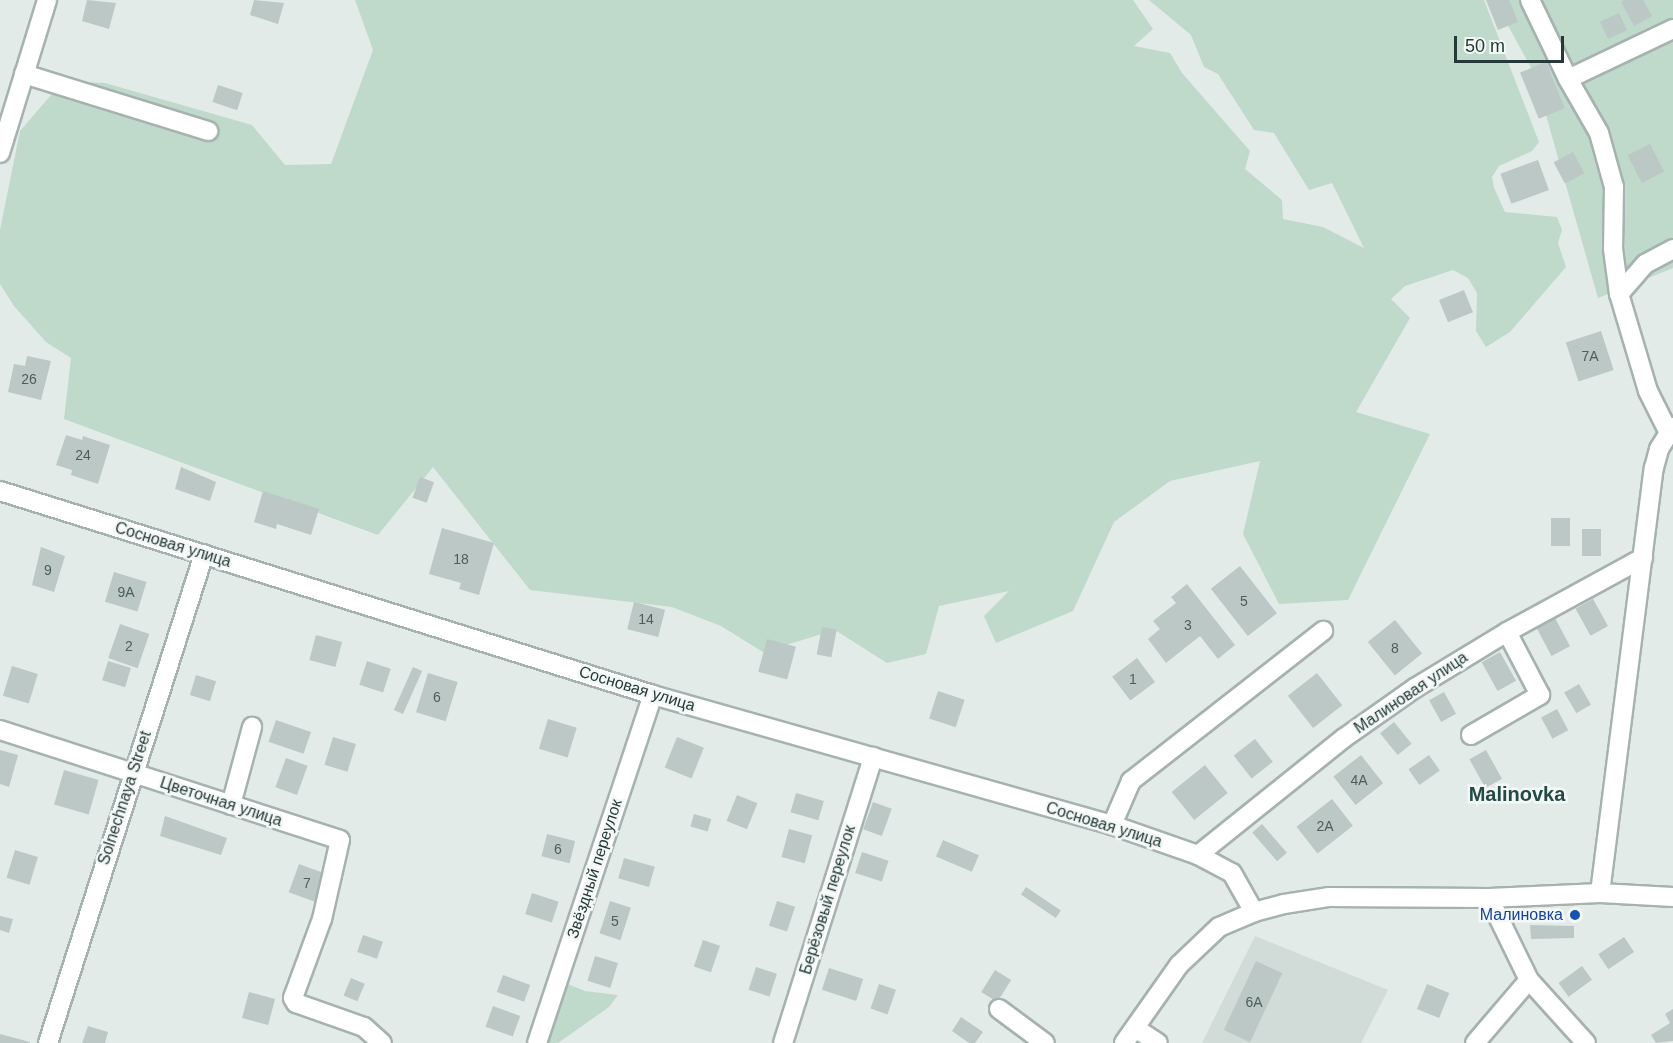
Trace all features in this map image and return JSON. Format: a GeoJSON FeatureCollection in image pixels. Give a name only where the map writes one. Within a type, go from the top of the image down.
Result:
{"type":"FeatureCollection","features":[{"type":"Feature","properties":{"kind":"street"},"geometry":{"type":"LineString","coordinates":[[0,153],[47,0]]}},
{"type":"Feature","properties":{"kind":"street"},"geometry":{"type":"LineString","coordinates":[[1530,0],[1568,79],[1599,134],[1614,187],[1614,249],[1619,294],[1648,391],[1671,429],[1659,449],[1654,468],[1600,893]]}},
{"type":"Feature","properties":{"kind":"street"},"geometry":{"type":"LineString","coordinates":[[1568,79],[1673,29]]}},
{"type":"Feature","properties":{"kind":"street"},"geometry":{"type":"LineString","coordinates":[[24,74],[208,131]]}},
{"type":"Feature","properties":{"kind":"street"},"geometry":{"type":"LineString","coordinates":[[1619,294],[1646,264],[1673,249]]}},
{"type":"Feature","properties":{"kind":"street","name":"Сосновая улица"},"geometry":{"type":"LineString","coordinates":[[0,491],[653,694],[1112,825],[1198,855],[1232,873],[1254,912]]}},
{"type":"Feature","properties":{"kind":"street","name":"Solnechnaya Street"},"geometry":{"type":"LineString","coordinates":[[48,1043],[132,773],[204,554]]}},
{"type":"Feature","properties":{"kind":"street","name":"Малиновая улица"},"geometry":{"type":"LineString","coordinates":[[1198,855],[1344,738],[1414,687],[1507,632],[1643,558]]}},
{"type":"Feature","properties":{"kind":"street"},"geometry":{"type":"LineString","coordinates":[[1112,825],[1131,781],[1323,631]]}},
{"type":"Feature","properties":{"kind":"street"},"geometry":{"type":"LineString","coordinates":[[1471,735],[1540,695],[1507,632]]}},
{"type":"Feature","properties":{"kind":"street","name":"Звёздный переулок"},"geometry":{"type":"LineString","coordinates":[[537,1043],[653,694]]}},
{"type":"Feature","properties":{"kind":"street"},"geometry":{"type":"LineString","coordinates":[[231,805],[252,727]]}},
{"type":"Feature","properties":{"kind":"street","name":"Цветочная улица"},"geometry":{"type":"LineString","coordinates":[[0,730],[340,840],[322,919],[293,998],[296,1004],[364,1028],[382,1043]]}},
{"type":"Feature","properties":{"kind":"street","name":"Берёзовый переулок"},"geometry":{"type":"LineString","coordinates":[[783,1043],[873,757]]}},
{"type":"Feature","properties":{"kind":"street"},"geometry":{"type":"LineString","coordinates":[[1125,1043],[1179,965],[1219,927],[1254,912],[1284,904],[1329,897],[1489,898],[1600,893],[1673,897]]}},
{"type":"Feature","properties":{"kind":"street"},"geometry":{"type":"LineString","coordinates":[[1489,898],[1529,980],[1586,1043]]}},
{"type":"Feature","properties":{"kind":"street"},"geometry":{"type":"LineString","coordinates":[[1475,1043],[1529,980]]}},
{"type":"Feature","properties":{"kind":"street"},"geometry":{"type":"LineString","coordinates":[[999,1009],[1045,1043]]}},
{"type":"Feature","properties":{"kind":"street"},"geometry":{"type":"LineString","coordinates":[[1135,1028],[1158,1043]]}},
{"type":"Feature","properties":{"kind":"shaded area"},"geometry":{"type":"Polygon","coordinates":[[[1255,936],[1388,990],[1361,1043],[1202,1043],[1255,936]]]}},
{"type":"Feature","properties":{"kind":"green space"},"geometry":{"type":"Polygon","coordinates":[[[355,0],[1133,0],[1153,29],[1134,46],[1170,53],[1182,73],[1250,151],[1245,169],[1282,200],[1283,219],[1323,227],[1364,248],[1332,183],[1309,190],[1274,133],[1254,130],[1218,74],[1204,67],[1191,35],[1149,0],[1484,0],[1539,142],[1532,151],[1499,166],[1492,177],[1494,188],[1505,212],[1557,217],[1562,230],[1558,243],[1566,267],[1510,332],[1486,347],[1476,331],[1477,293],[1468,278],[1453,270],[1405,286],[1391,299],[1410,318],[1356,412],[1430,434],[1348,600],[1279,604],[1243,534],[1260,461],[1170,481],[1114,522],[1073,611],[996,643],[984,616],[1009,591],[939,606],[926,654],[887,663],[835,630],[763,652],[721,626],[672,607],[530,590],[433,467],[378,535],[64,419],[71,358],[46,342],[14,306],[0,284],[0,230],[20,131],[63,81],[105,83],[252,125],[285,165],[331,164],[373,50],[355,0]]]}},
{"type":"Feature","properties":{"kind":"green space"},"geometry":{"type":"Polygon","coordinates":[[[1494,0],[1673,0],[1673,268],[1598,298],[1534,73],[1494,0]]]}},
{"type":"Feature","properties":{"kind":"green space"},"geometry":{"type":"Polygon","coordinates":[[[558,980],[585,991],[618,995],[609,1007],[558,1043],[537,1043],[558,980]]]}},
{"type":"Feature","properties":{"kind":"building"},"geometry":{"type":"Polygon","coordinates":[[[87,0],[116,3],[109,29],[82,21],[87,0]]]}},
{"type":"Feature","properties":{"kind":"building"},"geometry":{"type":"Polygon","coordinates":[[[254,0],[284,3],[278,24],[250,15],[254,0]]]}},
{"type":"Feature","properties":{"kind":"building"},"geometry":{"type":"Polygon","coordinates":[[[1486,0],[1509,0],[1518,22],[1498,30],[1486,0]]]}},
{"type":"Feature","properties":{"kind":"building"},"geometry":{"type":"Polygon","coordinates":[[[1643,0],[1652,16],[1634,26],[1621,2],[1643,0]]]}},
{"type":"Feature","properties":{"kind":"building"},"geometry":{"type":"Polygon","coordinates":[[[1619,13],[1627,30],[1608,39],[1600,22],[1619,13]]]}},
{"type":"Feature","properties":{"kind":"building"},"geometry":{"type":"Polygon","coordinates":[[[1546,62],[1565,108],[1539,119],[1520,72],[1546,62]]]}},
{"type":"Feature","properties":{"kind":"building"},"geometry":{"type":"Polygon","coordinates":[[[218,85],[243,93],[237,110],[212,102],[218,85]]]}},
{"type":"Feature","properties":{"kind":"building"},"geometry":{"type":"Polygon","coordinates":[[[1650,144],[1664,172],[1642,183],[1628,155],[1650,144]]]}},
{"type":"Feature","properties":{"kind":"building"},"geometry":{"type":"Polygon","coordinates":[[[1573,152],[1584,173],[1565,184],[1554,162],[1573,152]]]}},
{"type":"Feature","properties":{"kind":"building"},"geometry":{"type":"Polygon","coordinates":[[[1538,160],[1549,190],[1511,204],[1500,174],[1538,160]]]}},
{"type":"Feature","properties":{"kind":"building"},"geometry":{"type":"Polygon","coordinates":[[[1464,290],[1473,312],[1448,322],[1439,300],[1464,290]]]}},
{"type":"Feature","properties":{"kind":"building"},"geometry":{"type":"Polygon","coordinates":[[[1601,331],[1614,370],[1578,381],[1566,342],[1601,331]]]}},
{"type":"Feature","properties":{"kind":"building"},"geometry":{"type":"Polygon","coordinates":[[[27,356],[51,361],[41,400],[8,392],[14,364],[25,366],[27,356]]]}},
{"type":"Feature","properties":{"kind":"building"},"geometry":{"type":"Polygon","coordinates":[[[66,435],[82,440],[83,436],[110,445],[98,484],[71,475],[72,470],[56,465],[66,435]]]}},
{"type":"Feature","properties":{"kind":"building"},"geometry":{"type":"Polygon","coordinates":[[[181,467],[216,482],[210,501],[175,489],[181,467]]]}},
{"type":"Feature","properties":{"kind":"building"},"geometry":{"type":"Polygon","coordinates":[[[420,477],[434,482],[427,503],[412,498],[420,477]]]}},
{"type":"Feature","properties":{"kind":"building"},"geometry":{"type":"Polygon","coordinates":[[[263,491],[319,509],[311,535],[277,524],[276,529],[254,522],[263,491]]]}},
{"type":"Feature","properties":{"kind":"building"},"geometry":{"type":"Polygon","coordinates":[[[1551,518],[1570,518],[1570,546],[1551,546],[1551,518]]]}},
{"type":"Feature","properties":{"kind":"building"},"geometry":{"type":"Polygon","coordinates":[[[442,528],[494,543],[479,595],[459,589],[461,583],[429,574],[442,528]]]}},
{"type":"Feature","properties":{"kind":"building"},"geometry":{"type":"Polygon","coordinates":[[[1582,529],[1601,529],[1601,556],[1582,556],[1582,529]]]}},
{"type":"Feature","properties":{"kind":"building"},"geometry":{"type":"Polygon","coordinates":[[[41,547],[65,556],[54,592],[32,585],[41,547]]]}},
{"type":"Feature","properties":{"kind":"building"},"geometry":{"type":"Polygon","coordinates":[[[1240,566],[1277,613],[1248,636],[1211,589],[1240,566]]]}},
{"type":"Feature","properties":{"kind":"building"},"geometry":{"type":"Polygon","coordinates":[[[114,572],[147,582],[137,612],[105,602],[114,572]]]}},
{"type":"Feature","properties":{"kind":"building"},"geometry":{"type":"Polygon","coordinates":[[[1187,584],[1235,645],[1218,659],[1200,636],[1166,663],[1148,639],[1160,629],[1153,621],[1176,603],[1171,597],[1187,584]]]}},
{"type":"Feature","properties":{"kind":"building"},"geometry":{"type":"Polygon","coordinates":[[[1593,599],[1608,626],[1591,636],[1576,609],[1593,599]]]}},
{"type":"Feature","properties":{"kind":"building"},"geometry":{"type":"Polygon","coordinates":[[[634,602],[665,610],[658,637],[627,629],[634,602]]]}},
{"type":"Feature","properties":{"kind":"building"},"geometry":{"type":"Polygon","coordinates":[[[1555,618],[1570,646],[1551,656],[1536,628],[1555,618]]]}},
{"type":"Feature","properties":{"kind":"building"},"geometry":{"type":"Polygon","coordinates":[[[1395,620],[1422,653],[1395,675],[1368,642],[1395,620]]]}},
{"type":"Feature","properties":{"kind":"building"},"geometry":{"type":"Polygon","coordinates":[[[120,624],[149,634],[138,668],[108,658],[120,624]]]}},
{"type":"Feature","properties":{"kind":"building"},"geometry":{"type":"Polygon","coordinates":[[[822,627],[837,630],[831,657],[817,654],[822,627]]]}},
{"type":"Feature","properties":{"kind":"building"},"geometry":{"type":"Polygon","coordinates":[[[316,635],[342,642],[335,667],[309,660],[316,635]]]}},
{"type":"Feature","properties":{"kind":"building"},"geometry":{"type":"Polygon","coordinates":[[[767,639],[796,647],[787,680],[758,672],[767,639]]]}},
{"type":"Feature","properties":{"kind":"building"},"geometry":{"type":"Polygon","coordinates":[[[1500,652],[1516,681],[1498,691],[1482,662],[1500,652]]]}},
{"type":"Feature","properties":{"kind":"building"},"geometry":{"type":"Polygon","coordinates":[[[1137,658],[1155,682],[1130,701],[1112,677],[1137,658]]]}},
{"type":"Feature","properties":{"kind":"building"},"geometry":{"type":"Polygon","coordinates":[[[108,661],[131,668],[125,687],[102,680],[108,661]]]}},
{"type":"Feature","properties":{"kind":"building"},"geometry":{"type":"Polygon","coordinates":[[[367,661],[391,669],[383,693],[359,685],[367,661]]]}},
{"type":"Feature","properties":{"kind":"building"},"geometry":{"type":"Polygon","coordinates":[[[12,666],[38,674],[29,704],[3,696],[12,666]]]}},
{"type":"Feature","properties":{"kind":"building"},"geometry":{"type":"Polygon","coordinates":[[[413,667],[422,671],[403,714],[394,710],[413,667]]]}},
{"type":"Feature","properties":{"kind":"building"},"geometry":{"type":"Polygon","coordinates":[[[428,673],[458,682],[446,721],[416,712],[428,673]]]}},
{"type":"Feature","properties":{"kind":"building"},"geometry":{"type":"Polygon","coordinates":[[[1317,673],[1342,705],[1313,728],[1288,696],[1317,673]]]}},
{"type":"Feature","properties":{"kind":"building"},"geometry":{"type":"Polygon","coordinates":[[[196,675],[216,681],[210,701],[190,695],[196,675]]]}},
{"type":"Feature","properties":{"kind":"building"},"geometry":{"type":"Polygon","coordinates":[[[1579,684],[1591,705],[1576,713],[1564,692],[1579,684]]]}},
{"type":"Feature","properties":{"kind":"building"},"geometry":{"type":"Polygon","coordinates":[[[938,691],[965,700],[956,727],[929,719],[938,691]]]}},
{"type":"Feature","properties":{"kind":"building"},"geometry":{"type":"Polygon","coordinates":[[[1444,692],[1456,714],[1441,722],[1429,700],[1444,692]]]}},
{"type":"Feature","properties":{"kind":"building"},"geometry":{"type":"Polygon","coordinates":[[[1557,709],[1568,730],[1552,739],[1541,717],[1557,709]]]}},
{"type":"Feature","properties":{"kind":"building"},"geometry":{"type":"Polygon","coordinates":[[[548,719],[577,728],[568,757],[539,749],[548,719]]]}},
{"type":"Feature","properties":{"kind":"building"},"geometry":{"type":"Polygon","coordinates":[[[276,720],[311,732],[303,754],[269,742],[276,720]]]}},
{"type":"Feature","properties":{"kind":"building"},"geometry":{"type":"Polygon","coordinates":[[[1394,722],[1412,744],[1398,755],[1380,733],[1394,722]]]}},
{"type":"Feature","properties":{"kind":"building"},"geometry":{"type":"Polygon","coordinates":[[[333,737],[356,744],[347,772],[325,765],[333,737]]]}},
{"type":"Feature","properties":{"kind":"building"},"geometry":{"type":"Polygon","coordinates":[[[677,737],[704,748],[692,778],[665,768],[677,737]]]}},
{"type":"Feature","properties":{"kind":"building"},"geometry":{"type":"Polygon","coordinates":[[[1255,739],[1273,762],[1252,778],[1234,756],[1255,739]]]}},
{"type":"Feature","properties":{"kind":"building"},"geometry":{"type":"Polygon","coordinates":[[[0,750],[18,755],[9,787],[0,784],[0,750]]]}},
{"type":"Feature","properties":{"kind":"building"},"geometry":{"type":"Polygon","coordinates":[[[1486,750],[1502,779],[1485,788],[1469,759],[1486,750]]]}},
{"type":"Feature","properties":{"kind":"building"},"geometry":{"type":"Polygon","coordinates":[[[1361,755],[1383,783],[1356,805],[1333,777],[1361,755]]]}},
{"type":"Feature","properties":{"kind":"building"},"geometry":{"type":"Polygon","coordinates":[[[1429,755],[1440,771],[1419,785],[1409,769],[1429,755]]]}},
{"type":"Feature","properties":{"kind":"building"},"geometry":{"type":"Polygon","coordinates":[[[286,758],[308,766],[297,795],[275,787],[286,758]]]}},
{"type":"Feature","properties":{"kind":"building"},"geometry":{"type":"Polygon","coordinates":[[[1205,765],[1228,793],[1194,820],[1172,792],[1205,765]]]}},
{"type":"Feature","properties":{"kind":"building"},"geometry":{"type":"Polygon","coordinates":[[[64,770],[99,780],[89,815],[54,805],[64,770]]]}},
{"type":"Feature","properties":{"kind":"building"},"geometry":{"type":"Polygon","coordinates":[[[796,793],[824,801],[818,820],[790,812],[796,793]]]}},
{"type":"Feature","properties":{"kind":"building"},"geometry":{"type":"Polygon","coordinates":[[[737,795],[757,803],[747,829],[727,821],[737,795]]]}},
{"type":"Feature","properties":{"kind":"building"},"geometry":{"type":"Polygon","coordinates":[[[1332,799],[1353,826],[1317,853],[1297,827],[1332,799]]]}},
{"type":"Feature","properties":{"kind":"building"},"geometry":{"type":"Polygon","coordinates":[[[873,802],[892,809],[882,836],[863,829],[873,802]]]}},
{"type":"Feature","properties":{"kind":"building"},"geometry":{"type":"Polygon","coordinates":[[[694,814],[711,819],[708,831],[690,826],[694,814]]]}},
{"type":"Feature","properties":{"kind":"building"},"geometry":{"type":"Polygon","coordinates":[[[165,816],[227,838],[221,855],[160,836],[165,816]]]}},
{"type":"Feature","properties":{"kind":"building"},"geometry":{"type":"Polygon","coordinates":[[[1262,824],[1287,853],[1277,861],[1252,833],[1262,824]]]}},
{"type":"Feature","properties":{"kind":"building"},"geometry":{"type":"Polygon","coordinates":[[[789,829],[812,835],[805,863],[781,857],[789,829]]]}},
{"type":"Feature","properties":{"kind":"building"},"geometry":{"type":"Polygon","coordinates":[[[547,834],[575,841],[570,863],[541,856],[547,834]]]}},
{"type":"Feature","properties":{"kind":"building"},"geometry":{"type":"Polygon","coordinates":[[[943,840],[979,855],[972,872],[936,857],[943,840]]]}},
{"type":"Feature","properties":{"kind":"building"},"geometry":{"type":"Polygon","coordinates":[[[15,850],[38,857],[29,885],[7,878],[15,850]]]}},
{"type":"Feature","properties":{"kind":"building"},"geometry":{"type":"Polygon","coordinates":[[[862,852],[889,861],[882,882],[855,873],[862,852]]]}},
{"type":"Feature","properties":{"kind":"building"},"geometry":{"type":"Polygon","coordinates":[[[624,858],[655,867],[649,887],[618,878],[624,858]]]}},
{"type":"Feature","properties":{"kind":"building"},"geometry":{"type":"Polygon","coordinates":[[[299,864],[324,873],[314,901],[289,892],[299,864]]]}},
{"type":"Feature","properties":{"kind":"building"},"geometry":{"type":"Polygon","coordinates":[[[1026,887],[1061,910],[1056,918],[1021,894],[1026,887]]]}},
{"type":"Feature","properties":{"kind":"building"},"geometry":{"type":"Polygon","coordinates":[[[532,893],[559,902],[552,923],[525,914],[532,893]]]}},
{"type":"Feature","properties":{"kind":"building"},"geometry":{"type":"Polygon","coordinates":[[[610,901],[631,908],[620,940],[599,933],[610,901]]]}},
{"type":"Feature","properties":{"kind":"building"},"geometry":{"type":"Polygon","coordinates":[[[777,901],[795,907],[787,932],[769,926],[777,901]]]}},
{"type":"Feature","properties":{"kind":"building"},"geometry":{"type":"Polygon","coordinates":[[[0,916],[13,919],[9,933],[0,930],[0,916]]]}},
{"type":"Feature","properties":{"kind":"building"},"geometry":{"type":"Polygon","coordinates":[[[1530,925],[1574,926],[1574,938],[1531,939],[1530,925]]]}},
{"type":"Feature","properties":{"kind":"building"},"geometry":{"type":"Polygon","coordinates":[[[363,935],[383,942],[377,959],[357,952],[363,935]]]}},
{"type":"Feature","properties":{"kind":"building"},"geometry":{"type":"Polygon","coordinates":[[[1624,937],[1634,952],[1608,969],[1598,954],[1624,937]]]}},
{"type":"Feature","properties":{"kind":"building"},"geometry":{"type":"Polygon","coordinates":[[[703,940],[720,946],[711,972],[694,966],[703,940]]]}},
{"type":"Feature","properties":{"kind":"building"},"geometry":{"type":"Polygon","coordinates":[[[595,956],[618,963],[610,988],[587,981],[595,956]]]}},
{"type":"Feature","properties":{"kind":"building"},"geometry":{"type":"Polygon","coordinates":[[[1256,961],[1282,973],[1250,1042],[1224,1030],[1256,961]]]}},
{"type":"Feature","properties":{"kind":"building"},"geometry":{"type":"Polygon","coordinates":[[[1582,966],[1592,980],[1569,997],[1559,983],[1582,966]]]}},
{"type":"Feature","properties":{"kind":"building"},"geometry":{"type":"Polygon","coordinates":[[[756,967],[777,974],[770,997],[749,990],[756,967]]]}},
{"type":"Feature","properties":{"kind":"building"},"geometry":{"type":"Polygon","coordinates":[[[829,968],[863,979],[856,1001],[822,990],[829,968]]]}},
{"type":"Feature","properties":{"kind":"building"},"geometry":{"type":"Polygon","coordinates":[[[995,970],[1011,980],[997,1002],[981,992],[995,970]]]}},
{"type":"Feature","properties":{"kind":"building"},"geometry":{"type":"Polygon","coordinates":[[[503,975],[530,985],[524,1002],[497,992],[503,975]]]}},
{"type":"Feature","properties":{"kind":"building"},"geometry":{"type":"Polygon","coordinates":[[[351,978],[365,984],[357,1001],[344,995],[351,978]]]}},
{"type":"Feature","properties":{"kind":"building"},"geometry":{"type":"Polygon","coordinates":[[[879,984],[896,990],[888,1014],[871,1009],[879,984]]]}},
{"type":"Feature","properties":{"kind":"building"},"geometry":{"type":"Polygon","coordinates":[[[1427,984],[1449,993],[1439,1018],[1417,1009],[1427,984]]]}},
{"type":"Feature","properties":{"kind":"building"},"geometry":{"type":"Polygon","coordinates":[[[249,992],[275,999],[268,1025],[242,1018],[249,992]]]}},
{"type":"Feature","properties":{"kind":"building"},"geometry":{"type":"Polygon","coordinates":[[[493,1006],[520,1016],[513,1037],[485,1027],[493,1006]]]}},
{"type":"Feature","properties":{"kind":"building"},"geometry":{"type":"Polygon","coordinates":[[[1673,1009],[1673,1041],[1656,1043],[1651,1035],[1670,1023],[1665,1014],[1673,1009]]]}},
{"type":"Feature","properties":{"kind":"building"},"geometry":{"type":"Polygon","coordinates":[[[961,1017],[983,1032],[975,1043],[969,1043],[952,1031],[961,1017]]]}},
{"type":"Feature","properties":{"kind":"building"},"geometry":{"type":"Polygon","coordinates":[[[88,1026],[108,1032],[105,1043],[82,1043],[88,1026]]]}},
{"type":"Feature","properties":{"kind":"building"},"geometry":{"type":"Polygon","coordinates":[[[0,1034],[30,1042],[30,1043],[0,1043],[0,1034]]]}},
{"type":"Feature","properties":{"kind":"place","name":"Малиновка"},"geometry":{"type":"Point","coordinates":[1575,915]}},
{"type":"Feature","properties":{"kind":"district","name":"Malinovka"},"geometry":{"type":"Point","coordinates":[1517,794]}}]}
